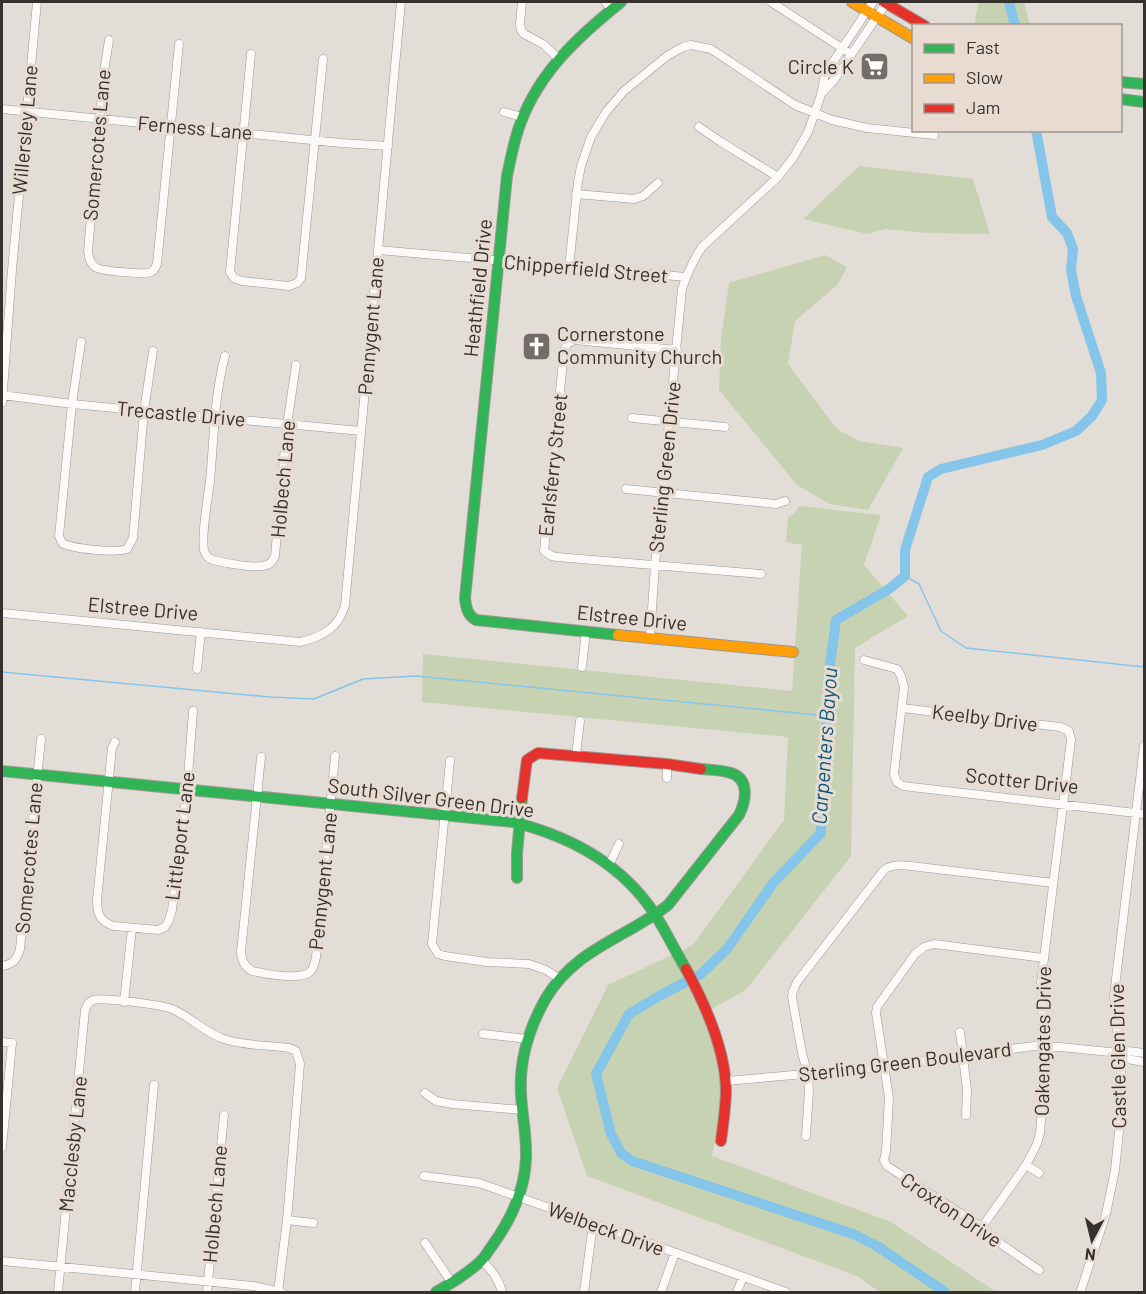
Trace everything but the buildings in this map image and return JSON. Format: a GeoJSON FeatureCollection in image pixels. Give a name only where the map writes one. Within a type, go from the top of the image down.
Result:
{"type":"FeatureCollection","features":[{"type":"Feature","properties":{"kind":"street","name":"Willersley Lane"},"geometry":{"type":"LineString","coordinates":[[2,403],[37,2]]}},
{"type":"Feature","properties":{"kind":"street","name":"Pennygent Lane"},"geometry":{"type":"LineString","coordinates":[[315,636],[332,628],[342,614],[345,605],[401,2]]}},
{"type":"Feature","properties":{"kind":"street"},"geometry":{"type":"LineString","coordinates":[[522,2],[520,24],[524,34],[543,44],[558,58]]}},
{"type":"Feature","properties":{"kind":"street","name":"Heathfield Drive"},"geometry":{"type":"LineString","coordinates":[[469,617],[465,607],[465,598],[513,143],[522,117],[538,87],[558,58],[608,5],[621,2]]}},
{"type":"Feature","properties":{"kind":"street"},"geometry":{"type":"LineString","coordinates":[[771,2],[851,54]]}},
{"type":"Feature","properties":{"kind":"street"},"geometry":{"type":"LineString","coordinates":[[852,2],[869,6],[876,17],[912,38]]}},
{"type":"Feature","properties":{"kind":"street"},"geometry":{"type":"LineString","coordinates":[[886,2],[921,24]]}},
{"type":"Feature","properties":{"kind":"street","name":"Sterling Green Drive"},"geometry":{"type":"LineString","coordinates":[[821,95],[834,80],[886,2]]}},
{"type":"Feature","properties":{"kind":"street","name":"Sterling Green Drive"},"geometry":{"type":"LineString","coordinates":[[650,638],[682,289],[692,261],[702,247],[778,177],[801,145],[821,95],[825,74],[869,6]]}},
{"type":"Feature","properties":{"kind":"street","name":"Somercotes Lane"},"geometry":{"type":"LineString","coordinates":[[108,40],[88,251],[89,258],[98,268],[148,273],[154,271],[157,264],[170,126]]}},
{"type":"Feature","properties":{"kind":"street"},"geometry":{"type":"LineString","coordinates":[[170,126],[179,44]]}},
{"type":"Feature","properties":{"kind":"street"},"geometry":{"type":"LineString","coordinates":[[569,267],[580,166],[591,137],[606,112],[629,86],[675,51],[691,45],[711,49],[795,105],[814,113],[839,122],[867,128],[934,135]]}},
{"type":"Feature","properties":{"kind":"street"},"geometry":{"type":"LineString","coordinates":[[251,54],[230,272],[234,278],[242,281],[289,286],[297,283],[301,278],[323,58]]}},
{"type":"Feature","properties":{"kind":"street"},"geometry":{"type":"LineString","coordinates":[[1122,82],[1144,84]]}},
{"type":"Feature","properties":{"kind":"street"},"geometry":{"type":"LineString","coordinates":[[1122,99],[1144,102]]}},
{"type":"Feature","properties":{"kind":"street","name":"Ferness Lane"},"geometry":{"type":"LineString","coordinates":[[2,109],[388,146]]}},
{"type":"Feature","properties":{"kind":"street"},"geometry":{"type":"LineString","coordinates":[[504,112],[522,117]]}},
{"type":"Feature","properties":{"kind":"street"},"geometry":{"type":"LineString","coordinates":[[699,127],[778,177]]}},
{"type":"Feature","properties":{"kind":"street"},"geometry":{"type":"LineString","coordinates":[[576,194],[634,199],[643,196],[658,183]]}},
{"type":"Feature","properties":{"kind":"street","name":"Chipperfield Street"},"geometry":{"type":"LineString","coordinates":[[378,250],[686,278]]}},
{"type":"Feature","properties":{"kind":"street","name":"Earlsferry Street"},"geometry":{"type":"LineString","coordinates":[[655,565],[556,557],[544,551],[564,351],[567,344],[575,340],[677,350]]}},
{"type":"Feature","properties":{"kind":"street"},"geometry":{"type":"LineString","coordinates":[[81,342],[72,404],[59,536],[65,545],[119,552],[127,549],[133,538],[144,411],[153,351]]}},
{"type":"Feature","properties":{"kind":"street"},"geometry":{"type":"LineString","coordinates":[[215,417],[219,377],[225,356]]}},
{"type":"Feature","properties":{"kind":"street","name":"Holbech Lane"},"geometry":{"type":"LineString","coordinates":[[215,417],[205,552],[208,558],[221,562],[262,566],[271,562],[277,545],[287,425],[296,364]]}},
{"type":"Feature","properties":{"kind":"street","name":"Trecastle Drive"},"geometry":{"type":"LineString","coordinates":[[2,395],[72,404],[361,431]]}},
{"type":"Feature","properties":{"kind":"street"},"geometry":{"type":"LineString","coordinates":[[632,418],[725,427]]}},
{"type":"Feature","properties":{"kind":"street"},"geometry":{"type":"LineString","coordinates":[[626,489],[776,504],[785,501]]}},
{"type":"Feature","properties":{"kind":"street"},"geometry":{"type":"LineString","coordinates":[[655,565],[761,574]]}},
{"type":"Feature","properties":{"kind":"street","name":"Elstree Drive"},"geometry":{"type":"LineString","coordinates":[[2,613],[300,642],[315,636]]}},
{"type":"Feature","properties":{"kind":"street","name":"Elstree Drive"},"geometry":{"type":"LineString","coordinates":[[469,617],[474,620],[793,652]]}},
{"type":"Feature","properties":{"kind":"street"},"geometry":{"type":"LineString","coordinates":[[582,667],[586,631]]}},
{"type":"Feature","properties":{"kind":"street"},"geometry":{"type":"LineString","coordinates":[[197,669],[201,632]]}},
{"type":"Feature","properties":{"kind":"street"},"geometry":{"type":"LineString","coordinates":[[864,660],[897,669],[904,687],[902,708]]}},
{"type":"Feature","properties":{"kind":"street","name":"Keelby Drive"},"geometry":{"type":"LineString","coordinates":[[902,708],[1060,727],[1069,731]]}},
{"type":"Feature","properties":{"kind":"street","name":"Scotter Drive"},"geometry":{"type":"LineString","coordinates":[[902,708],[894,774],[897,782],[903,786],[1141,813]]}},
{"type":"Feature","properties":{"kind":"street","name":"Littleport Lane"},"geometry":{"type":"LineString","coordinates":[[132,928],[158,930],[165,927],[169,920],[187,790],[193,711]]}},
{"type":"Feature","properties":{"kind":"street"},"geometry":{"type":"LineString","coordinates":[[576,755],[580,721]]}},
{"type":"Feature","properties":{"kind":"street","name":"Oakengates Drive"},"geometry":{"type":"LineString","coordinates":[[982,1227],[1026,1165],[1041,1133],[1045,1071],[1041,983],[1071,740],[1069,731]]}},
{"type":"Feature","properties":{"kind":"street","name":"Somercotes Lane"},"geometry":{"type":"LineString","coordinates":[[2,966],[11,964],[18,958],[20,949],[41,738]]}},
{"type":"Feature","properties":{"kind":"street"},"geometry":{"type":"LineString","coordinates":[[2,1261],[254,1286],[279,1292],[300,1064],[296,1052],[289,1048],[230,1041],[212,1034],[171,1009],[151,1004],[124,1002],[132,928],[102,921],[97,900],[112,748],[115,742]]}},
{"type":"Feature","properties":{"kind":"street","name":"Castle Glen Drive"},"geometry":{"type":"LineString","coordinates":[[1081,1290],[1106,1214],[1113,1181],[1121,1113],[1114,995],[1141,813],[1144,746]]}},
{"type":"Feature","properties":{"kind":"street"},"geometry":{"type":"LineString","coordinates":[[436,1293],[482,1260],[504,1229],[518,1197],[526,1161],[521,1072],[527,1039],[547,997],[560,979],[590,952],[655,915],[672,901],[743,808],[745,785],[738,776],[732,773],[576,755],[538,753],[533,755],[525,765],[517,853],[518,878]]}},
{"type":"Feature","properties":{"kind":"street","name":"Pennygent Lane"},"geometry":{"type":"LineString","coordinates":[[256,796],[242,961],[252,971],[260,973],[304,976],[314,966],[335,756]]}},
{"type":"Feature","properties":{"kind":"street"},"geometry":{"type":"LineString","coordinates":[[256,796],[261,757]]}},
{"type":"Feature","properties":{"kind":"street"},"geometry":{"type":"LineString","coordinates":[[450,761],[432,944],[438,954],[445,956],[487,962],[529,964],[546,970],[560,979]]}},
{"type":"Feature","properties":{"kind":"street"},"geometry":{"type":"LineString","coordinates":[[667,764],[667,778]]}},
{"type":"Feature","properties":{"kind":"street","name":"South Silver Green Drive"},"geometry":{"type":"LineString","coordinates":[[2,771],[520,824],[551,832],[572,841],[596,855],[635,889],[655,915],[704,1004],[717,1040],[726,1081],[726,1110],[721,1141]]}},
{"type":"Feature","properties":{"kind":"street"},"geometry":{"type":"LineString","coordinates":[[609,866],[620,844]]}},
{"type":"Feature","properties":{"kind":"street"},"geometry":{"type":"LineString","coordinates":[[806,1136],[808,1075],[794,1009],[793,992],[797,982],[884,870],[889,866],[911,866],[1053,883]]}},
{"type":"Feature","properties":{"kind":"street"},"geometry":{"type":"LineString","coordinates":[[885,1067],[877,1007],[915,954],[924,947],[934,944],[1044,958]]}},
{"type":"Feature","properties":{"kind":"street","name":"Macclesby Lane"},"geometry":{"type":"LineString","coordinates":[[58,1293],[85,1010],[94,1000],[124,1002]]}},
{"type":"Feature","properties":{"kind":"street"},"geometry":{"type":"LineString","coordinates":[[960,1032],[967,1090],[966,1115]]}},
{"type":"Feature","properties":{"kind":"street"},"geometry":{"type":"LineString","coordinates":[[483,1034],[527,1039]]}},
{"type":"Feature","properties":{"kind":"street"},"geometry":{"type":"LineString","coordinates":[[2,1042],[12,1042],[2,1147]]}},
{"type":"Feature","properties":{"kind":"street","name":"Sterling Green Boulevard"},"geometry":{"type":"LineString","coordinates":[[726,1081],[885,1067],[1044,1046],[1144,1053]]}},
{"type":"Feature","properties":{"kind":"street","name":"Sterling Green Boulevard"},"geometry":{"type":"LineString","coordinates":[[1119,1053],[1127,1059],[1144,1062]]}},
{"type":"Feature","properties":{"kind":"street","name":"Croxton Drive"},"geometry":{"type":"LineString","coordinates":[[885,1067],[889,1098],[884,1160],[892,1170],[982,1227],[1001,1244],[1039,1270]]}},
{"type":"Feature","properties":{"kind":"street"},"geometry":{"type":"LineString","coordinates":[[135,1293],[154,1085]]}},
{"type":"Feature","properties":{"kind":"street"},"geometry":{"type":"LineString","coordinates":[[425,1093],[436,1101],[452,1104],[523,1110]]}},
{"type":"Feature","properties":{"kind":"street","name":"Holbech Lane"},"geometry":{"type":"LineString","coordinates":[[207,1293],[224,1115]]}},
{"type":"Feature","properties":{"kind":"street"},"geometry":{"type":"LineString","coordinates":[[1026,1165],[1038,1173]]}},
{"type":"Feature","properties":{"kind":"street","name":"Welbeck Drive"},"geometry":{"type":"LineString","coordinates":[[424,1176],[479,1183],[786,1293]]}},
{"type":"Feature","properties":{"kind":"street"},"geometry":{"type":"LineString","coordinates":[[287,1220],[314,1223]]}},
{"type":"Feature","properties":{"kind":"street"},"geometry":{"type":"LineString","coordinates":[[584,1293],[593,1224]]}},
{"type":"Feature","properties":{"kind":"street"},"geometry":{"type":"LineString","coordinates":[[425,1243],[452,1283]]}},
{"type":"Feature","properties":{"kind":"street"},"geometry":{"type":"LineString","coordinates":[[662,1293],[675,1253]]}},
{"type":"Feature","properties":{"kind":"street"},"geometry":{"type":"LineString","coordinates":[[482,1260],[495,1274],[502,1293]]}},
{"type":"Feature","properties":{"kind":"street"},"geometry":{"type":"LineString","coordinates":[[737,1293],[742,1277]]}},
{"type":"Feature","properties":{"kind":"green space"},"geometry":{"type":"Polygon","coordinates":[[[979,2],[1024,2],[1030,24],[974,24],[979,2]]]}},
{"type":"Feature","properties":{"kind":"green space"},"geometry":{"type":"Polygon","coordinates":[[[859,166],[973,179],[990,234],[926,233],[885,229],[868,234],[803,219],[859,166]]]}},
{"type":"Feature","properties":{"kind":"green space"},"geometry":{"type":"Polygon","coordinates":[[[825,255],[847,267],[838,284],[795,321],[788,364],[837,429],[859,441],[903,448],[868,510],[830,504],[797,485],[719,390],[721,339],[729,283],[825,255]]]}},
{"type":"Feature","properties":{"kind":"green space"},"geometry":{"type":"Polygon","coordinates":[[[799,506],[881,515],[864,565],[908,616],[855,648],[851,856],[746,990],[704,1013],[716,1055],[721,1090],[719,1118],[712,1156],[891,1222],[996,1292],[880,1292],[857,1276],[587,1176],[557,1088],[608,985],[693,945],[784,820],[788,737],[422,702],[423,654],[792,691],[802,545],[786,542],[788,517],[795,513],[799,506]]]}},
{"type":"Feature","properties":{"kind":"waterway","name":"Carpenters Bayou"},"geometry":{"type":"LineString","coordinates":[[1009,2],[1014,24]]}},
{"type":"Feature","properties":{"kind":"waterway","name":"Carpenters Bayou"},"geometry":{"type":"LineString","coordinates":[[945,1292],[877,1246],[853,1234],[632,1161],[621,1153],[611,1134],[596,1074],[629,1014],[701,974],[727,949],[774,882],[821,833],[829,672],[836,620],[889,589],[905,576],[905,550],[928,477],[941,469],[1042,445],[1076,431],[1092,416],[1102,400],[1101,373],[1076,296],[1071,270],[1073,249],[1067,233],[1052,217],[1036,132]]}},
{"type":"Feature","properties":{"kind":"waterway"},"geometry":{"type":"LineString","coordinates":[[905,576],[919,584],[941,631],[966,648],[1144,667]]}},
{"type":"Feature","properties":{"kind":"waterway"},"geometry":{"type":"LineString","coordinates":[[2,672],[270,697],[314,699],[363,679],[416,676],[827,716]]}},
{"type":"Feature","properties":{"kind":"traffic: fast"},"geometry":{"type":"LineString","coordinates":[[618,635],[476,620],[469,613],[465,598],[507,176],[515,142],[529,104],[550,70],[576,41],[621,2]]}},
{"type":"Feature","properties":{"kind":"traffic: fast"},"geometry":{"type":"LineString","coordinates":[[1122,82],[1144,84]]}},
{"type":"Feature","properties":{"kind":"traffic: fast"},"geometry":{"type":"LineString","coordinates":[[1122,99],[1144,102]]}},
{"type":"Feature","properties":{"kind":"traffic: fast"},"geometry":{"type":"LineString","coordinates":[[436,1292],[465,1274],[482,1259],[505,1226],[520,1193],[526,1158],[521,1094],[522,1069],[526,1044],[546,998],[571,967],[668,905],[739,815],[745,797],[741,780],[728,772],[701,769]]}},
{"type":"Feature","properties":{"kind":"traffic: fast"},"geometry":{"type":"LineString","coordinates":[[2,771],[513,822],[534,828],[592,854],[626,880],[654,913],[686,969]]}},
{"type":"Feature","properties":{"kind":"traffic: fast"},"geometry":{"type":"LineString","coordinates":[[517,878],[522,798]]}},
{"type":"Feature","properties":{"kind":"traffic: slow"},"geometry":{"type":"LineString","coordinates":[[852,2],[912,38]]}},
{"type":"Feature","properties":{"kind":"traffic: slow"},"geometry":{"type":"LineString","coordinates":[[618,635],[793,652]]}},
{"type":"Feature","properties":{"kind":"traffic: jam"},"geometry":{"type":"LineString","coordinates":[[884,2],[922,24]]}},
{"type":"Feature","properties":{"kind":"traffic: jam"},"geometry":{"type":"LineString","coordinates":[[522,798],[527,760],[538,753],[701,769]]}},
{"type":"Feature","properties":{"kind":"traffic: jam"},"geometry":{"type":"LineString","coordinates":[[686,969],[707,1012],[722,1059],[726,1089],[721,1141]]}},
{"type":"Feature","properties":{"kind":"place","name":"Circle K"},"geometry":{"type":"Point","coordinates":[875,67]}},
{"type":"Feature","properties":{"kind":"place","name":"Cornerstone Community Church"},"geometry":{"type":"Point","coordinates":[536,346]}}]}
